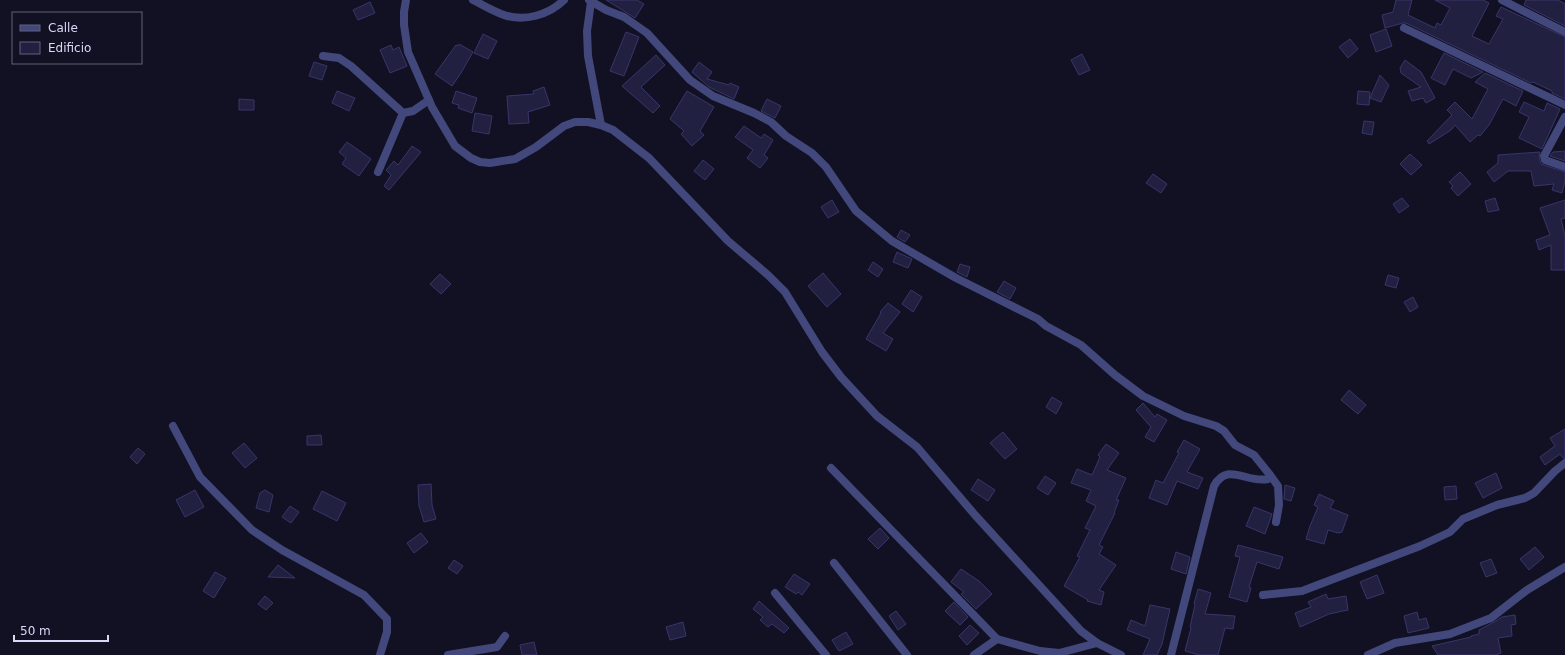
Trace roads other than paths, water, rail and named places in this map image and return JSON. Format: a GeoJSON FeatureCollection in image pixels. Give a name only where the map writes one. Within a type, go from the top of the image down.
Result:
{"type":"FeatureCollection","features":[{"type":"Feature","properties":{"kind":"street"},"geometry":{"type":"LineString","coordinates":[[406,0],[404,25],[408,52],[429,100],[455,146],[463,153],[480,162],[490,163],[515,159],[536,147],[564,126],[575,122],[588,122],[613,130],[649,158],[728,240],[768,274],[785,292],[822,352],[841,377],[877,416],[917,447],[975,515],[1082,631],[1097,643],[1121,655]]}},
{"type":"Feature","properties":{"kind":"street"},"geometry":{"type":"LineString","coordinates":[[473,0],[505,15],[524,18],[543,14],[564,0]]}},
{"type":"Feature","properties":{"kind":"street"},"geometry":{"type":"LineString","coordinates":[[1502,0],[1565,32]]}},
{"type":"Feature","properties":{"kind":"street"},"geometry":{"type":"LineString","coordinates":[[601,125],[588,56],[587,31],[590,1],[624,17],[647,33],[690,80],[713,96],[754,113],[771,122],[786,136],[812,153],[826,167],[856,211],[892,242],[956,278],[1038,319],[1046,326],[1081,346],[1143,396],[1184,416],[1216,426],[1224,431],[1236,445],[1254,455],[1278,486],[1279,504],[1276,522]]}},
{"type":"Feature","properties":{"kind":"street"},"geometry":{"type":"LineString","coordinates":[[1404,28],[1565,105]]}},
{"type":"Feature","properties":{"kind":"street"},"geometry":{"type":"LineString","coordinates":[[323,56],[339,58],[351,66],[403,113]]}},
{"type":"Feature","properties":{"kind":"street"},"geometry":{"type":"LineString","coordinates":[[403,113],[413,111],[429,100]]}},
{"type":"Feature","properties":{"kind":"street"},"geometry":{"type":"LineString","coordinates":[[378,172],[403,113]]}},
{"type":"Feature","properties":{"kind":"street"},"geometry":{"type":"LineString","coordinates":[[1565,117],[1544,156],[1545,160],[1565,167]]}},
{"type":"Feature","properties":{"kind":"street"},"geometry":{"type":"LineString","coordinates":[[173,426],[200,477],[252,530],[282,550],[364,594],[387,619],[387,632],[380,655]]}},
{"type":"Feature","properties":{"kind":"street"},"geometry":{"type":"LineString","coordinates":[[1263,595],[1302,591],[1420,546],[1450,532],[1464,519],[1497,505],[1525,498],[1534,493],[1555,471],[1565,463]]}},
{"type":"Feature","properties":{"kind":"street"},"geometry":{"type":"LineString","coordinates":[[831,468],[997,639],[1055,654],[1097,643]]}},
{"type":"Feature","properties":{"kind":"street"},"geometry":{"type":"LineString","coordinates":[[1171,655],[1214,486],[1218,478],[1226,474],[1266,480],[1270,475]]}},
{"type":"Feature","properties":{"kind":"street"},"geometry":{"type":"LineString","coordinates":[[834,563],[907,655]]}},
{"type":"Feature","properties":{"kind":"street"},"geometry":{"type":"LineString","coordinates":[[1368,655],[1395,643],[1450,634],[1491,618],[1527,590],[1565,567]]}},
{"type":"Feature","properties":{"kind":"street"},"geometry":{"type":"LineString","coordinates":[[775,593],[826,655]]}},
{"type":"Feature","properties":{"kind":"street"},"geometry":{"type":"LineString","coordinates":[[448,655],[497,647],[505,636]]}},
{"type":"Feature","properties":{"kind":"street"},"geometry":{"type":"LineString","coordinates":[[974,655],[997,639]]}}]}
